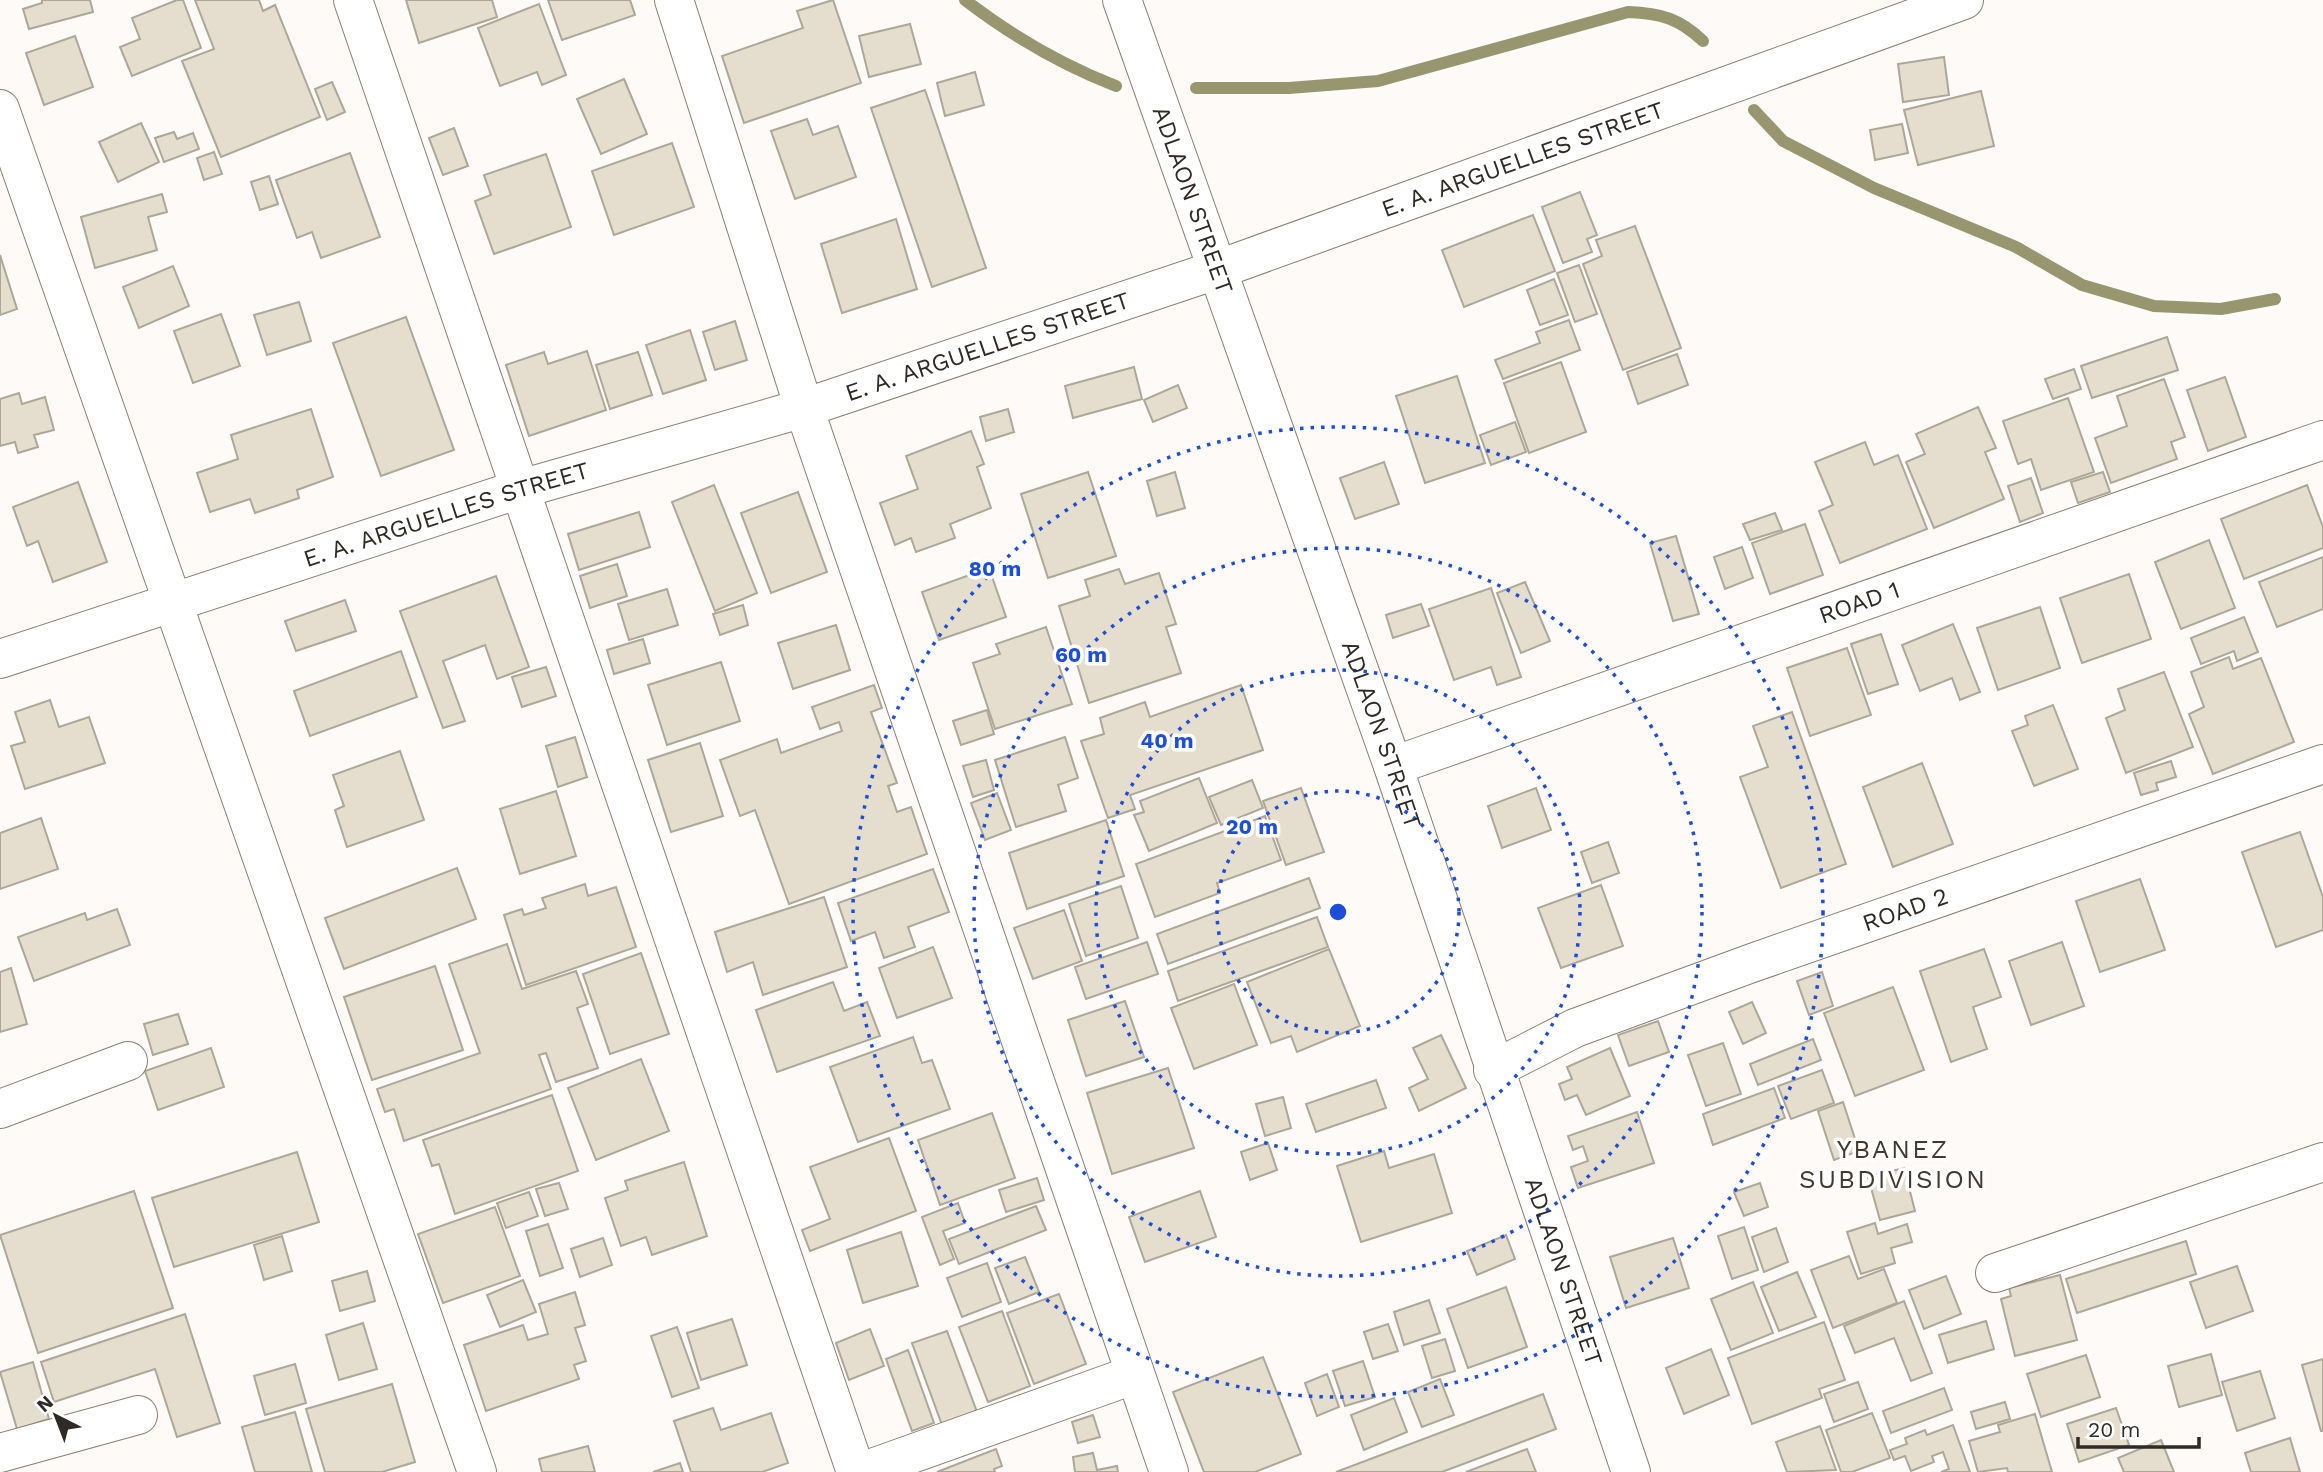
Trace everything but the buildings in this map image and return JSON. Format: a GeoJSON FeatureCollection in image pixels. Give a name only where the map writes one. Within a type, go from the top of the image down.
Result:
{"type":"FeatureCollection","features":[{"type":"Feature","properties":{"kind":"street"},"geometry":{"type":"LineString","coordinates":[[353,0],[517,490],[856,1472]]}},
{"type":"Feature","properties":{"kind":"street"},"geometry":{"type":"LineString","coordinates":[[674,0],[804,408],[1133,1375],[1169,1472]]}},
{"type":"Feature","properties":{"kind":"street","name":"ADLAON STREET"},"geometry":{"type":"LineString","coordinates":[[1122,0],[1393,766],[1493,1070],[1631,1472]]}},
{"type":"Feature","properties":{"kind":"street","name":"E. A. ARGUELLES STREET"},"geometry":{"type":"LineString","coordinates":[[0,659],[517,490],[804,408],[1219,269],[1964,0]]}},
{"type":"Feature","properties":{"kind":"street"},"geometry":{"type":"LineString","coordinates":[[0,109],[175,602],[477,1472]]}},
{"type":"Feature","properties":{"kind":"street","name":"ROAD 1"},"geometry":{"type":"LineString","coordinates":[[1393,766],[2323,440]]}},
{"type":"Feature","properties":{"kind":"street","name":"ROAD 2"},"geometry":{"type":"LineString","coordinates":[[1493,1070],[1575,1028],[2323,764]]}},
{"type":"Feature","properties":{"kind":"street"},"geometry":{"type":"LineString","coordinates":[[0,1109],[128,1060]]}},
{"type":"Feature","properties":{"kind":"street"},"geometry":{"type":"LineString","coordinates":[[1995,1273],[2323,1162]]}},
{"type":"Feature","properties":{"kind":"street"},"geometry":{"type":"LineString","coordinates":[[861,1472],[1133,1375]]}},
{"type":"Feature","properties":{"kind":"street"},"geometry":{"type":"LineString","coordinates":[[0,1452],[138,1415]]}},
{"type":"Feature","properties":{"kind":"waterway"},"geometry":{"type":"LineString","coordinates":[[965,0],[1038,49],[1116,86]]}},
{"type":"Feature","properties":{"kind":"waterway"},"geometry":{"type":"LineString","coordinates":[[1196,88],[1289,88],[1378,81],[1628,12],[1650,14],[1678,22],[1703,41]]}},
{"type":"Feature","properties":{"kind":"waterway"},"geometry":{"type":"LineString","coordinates":[[1754,110],[1783,141],[1874,188],[2016,247],[2082,285],[2154,306],[2221,309],[2275,299]]}},
{"type":"Feature","properties":{"kind":"district","name":"YBANEZ SUBDIVISION"},"geometry":{"type":"Point","coordinates":[1893,1164]}}]}
